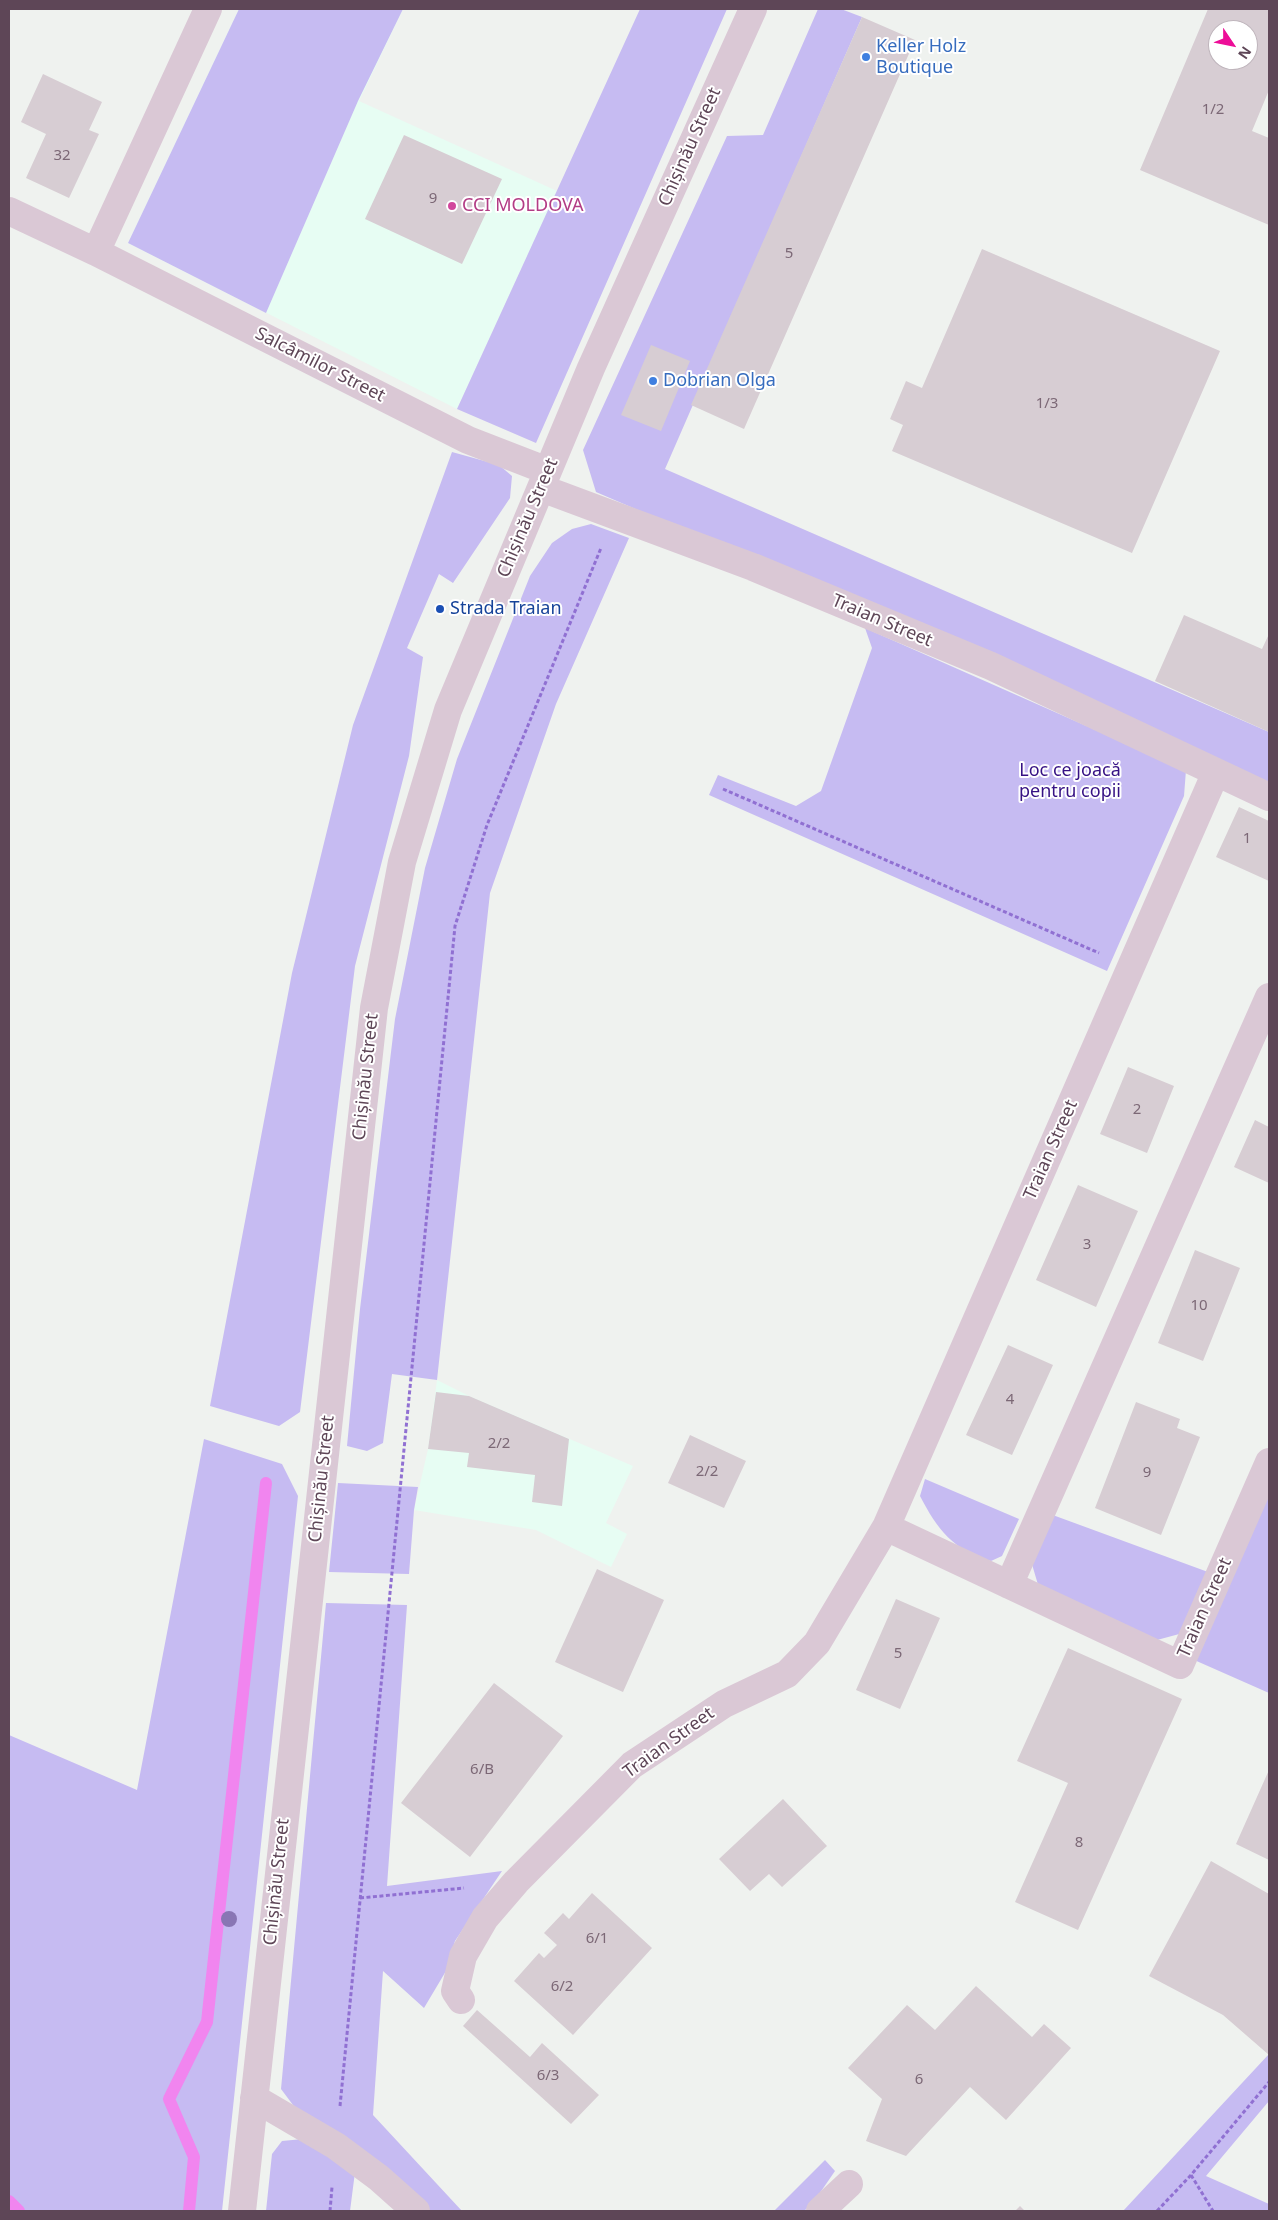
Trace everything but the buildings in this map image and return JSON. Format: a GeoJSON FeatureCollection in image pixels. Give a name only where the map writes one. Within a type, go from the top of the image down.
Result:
{"type":"FeatureCollection","features":[{"type":"Feature","properties":{"kind":"street"},"geometry":{"type":"LineString","coordinates":[[96,252],[208,9]]}},
{"type":"Feature","properties":{"kind":"street","name":"Chișinău Street"},"geometry":{"type":"LineString","coordinates":[[242,2211],[374,1008],[402,862],[448,710],[591,368],[753,9]]}},
{"type":"Feature","properties":{"kind":"street","name":"Salcâmilor Street"},"geometry":{"type":"LineString","coordinates":[[9,211],[96,252],[545,480]]}},
{"type":"Feature","properties":{"kind":"street","name":"Traian Street"},"geometry":{"type":"LineString","coordinates":[[545,480],[615,516],[753,568],[990,666],[1269,797]]}},
{"type":"Feature","properties":{"kind":"street","name":"Traian Street"},"geometry":{"type":"LineString","coordinates":[[461,2000],[455,1991],[463,1956],[485,1918],[516,1882],[632,1765],[724,1704],[787,1674],[817,1643],[886,1527],[1216,772]]}},
{"type":"Feature","properties":{"kind":"street"},"geometry":{"type":"LineString","coordinates":[[1009,1584],[1269,997]]}},
{"type":"Feature","properties":{"kind":"street","name":"Traian Street"},"geometry":{"type":"LineString","coordinates":[[886,1527],[1180,1665],[1269,1462]]}},
{"type":"Feature","properties":{"kind":"street"},"geometry":{"type":"LineString","coordinates":[[254,2098],[336,2146],[379,2178],[416,2211]]}},
{"type":"Feature","properties":{"kind":"street"},"geometry":{"type":"LineString","coordinates":[[820,2211],[849,2184]]}},
{"type":"Feature","properties":{"kind":"path"},"geometry":{"type":"LineString","coordinates":[[330,2211],[455,926],[487,825],[615,516]]}},
{"type":"Feature","properties":{"kind":"path"},"geometry":{"type":"LineString","coordinates":[[723,789],[1131,967]]}},
{"type":"Feature","properties":{"kind":"path"},"geometry":{"type":"LineString","coordinates":[[360,1898],[516,1882]]}},
{"type":"Feature","properties":{"kind":"path"},"geometry":{"type":"LineString","coordinates":[[1157,2211],[1191,2175],[1269,2082]]}},
{"type":"Feature","properties":{"kind":"path"},"geometry":{"type":"LineString","coordinates":[[1191,2175],[1213,2211]]}},
{"type":"Feature","properties":{"kind":"shaded area"},"geometry":{"type":"Polygon","coordinates":[[[239,9],[403,9],[359,101],[557,191],[457,409],[128,243],[239,9]]]}},
{"type":"Feature","properties":{"kind":"shaded area"},"geometry":{"type":"Polygon","coordinates":[[[437,1380],[469,1396],[633,1466],[606,1523],[627,1534],[611,1567],[536,1530],[414,1510],[428,1449],[437,1380]]]}},
{"type":"Feature","properties":{"kind":"green space"},"geometry":{"type":"Polygon","coordinates":[[[239,9],[403,9],[358,101],[266,313],[128,243],[239,9]]]}},
{"type":"Feature","properties":{"kind":"green space"},"geometry":{"type":"Polygon","coordinates":[[[640,9],[727,9],[536,443],[457,409],[640,9]]]}},
{"type":"Feature","properties":{"kind":"green space"},"geometry":{"type":"Polygon","coordinates":[[[818,9],[841,9],[862,17],[665,469],[1269,732],[1269,783],[596,492],[583,450],[727,136],[763,135],[818,9]]]}},
{"type":"Feature","properties":{"kind":"green space"},"geometry":{"type":"Polygon","coordinates":[[[452,452],[499,465],[512,476],[510,498],[453,583],[439,574],[407,648],[423,657],[409,756],[355,966],[300,1412],[279,1426],[210,1406],[292,973],[353,725],[452,452]]]}},
{"type":"Feature","properties":{"kind":"green space"},"geometry":{"type":"Polygon","coordinates":[[[591,524],[629,538],[556,704],[490,893],[437,1380],[392,1374],[383,1443],[367,1451],[347,1446],[360,1309],[395,1019],[425,868],[457,759],[530,576],[552,543],[572,529],[591,524]]]}},
{"type":"Feature","properties":{"kind":"green space","name":"Loc ce joacă pentru copii"},"geometry":{"type":"Polygon","coordinates":[[[865,628],[1186,770],[1184,796],[1107,971],[709,795],[718,775],[796,806],[821,791],[872,648],[865,628]]]}},
{"type":"Feature","properties":{"kind":"green space"},"geometry":{"type":"Polygon","coordinates":[[[204,1439],[282,1464],[298,1496],[222,2211],[9,2211],[9,1735],[137,1790],[204,1439]]]}},
{"type":"Feature","properties":{"kind":"green space"},"geometry":{"type":"Polygon","coordinates":[[[925,1479],[1019,1519],[1002,1556],[991,1561],[978,1557],[957,1545],[948,1537],[933,1519],[920,1496],[925,1479]]]}},
{"type":"Feature","properties":{"kind":"green space"},"geometry":{"type":"Polygon","coordinates":[[[338,1483],[418,1487],[414,1510],[409,1574],[329,1572],[338,1483]]]}},
{"type":"Feature","properties":{"kind":"green space"},"geometry":{"type":"Polygon","coordinates":[[[1269,1484],[1269,1693],[1192,1659],[1269,1484]]]}},
{"type":"Feature","properties":{"kind":"green space"},"geometry":{"type":"Polygon","coordinates":[[[1050,1514],[1208,1572],[1183,1633],[1157,1640],[1039,1588],[1031,1561],[1050,1514]]]}},
{"type":"Feature","properties":{"kind":"green space"},"geometry":{"type":"Polygon","coordinates":[[[326,1603],[407,1605],[387,1886],[502,1871],[455,1941],[446,1971],[424,2008],[383,1971],[373,2115],[462,2211],[429,2211],[293,2105],[281,2089],[326,1603]]]}},
{"type":"Feature","properties":{"kind":"green space"},"geometry":{"type":"Polygon","coordinates":[[[1269,2054],[1269,2101],[1206,2176],[1269,2204],[1269,2211],[1123,2211],[1269,2054]]]}},
{"type":"Feature","properties":{"kind":"green space"},"geometry":{"type":"Polygon","coordinates":[[[303,2139],[355,2172],[350,2211],[266,2211],[272,2154],[282,2141],[303,2139]]]}},
{"type":"Feature","properties":{"kind":"green space"},"geometry":{"type":"Polygon","coordinates":[[[825,2160],[835,2171],[813,2203],[804,2211],[774,2211],[825,2160]]]}},
{"type":"Feature","properties":{"kind":"waterway"},"geometry":{"type":"LineString","coordinates":[[189,2211],[194,2157],[169,2099],[207,2022],[266,1483]]}},
{"type":"Feature","properties":{"kind":"waterway"},"geometry":{"type":"LineString","coordinates":[[9,2201],[19,2211]]}},
{"type":"Feature","properties":{"kind":"place","name":"Keller Holz Boutique"},"geometry":{"type":"Point","coordinates":[866,57]}},
{"type":"Feature","properties":{"kind":"place","name":"CCI MOLDOVA"},"geometry":{"type":"Point","coordinates":[452,206]}},
{"type":"Feature","properties":{"kind":"place","name":"Dobrian Olga"},"geometry":{"type":"Point","coordinates":[653,381]}},
{"type":"Feature","properties":{"kind":"place","name":"Strada Traian"},"geometry":{"type":"Point","coordinates":[440,609]}}]}
